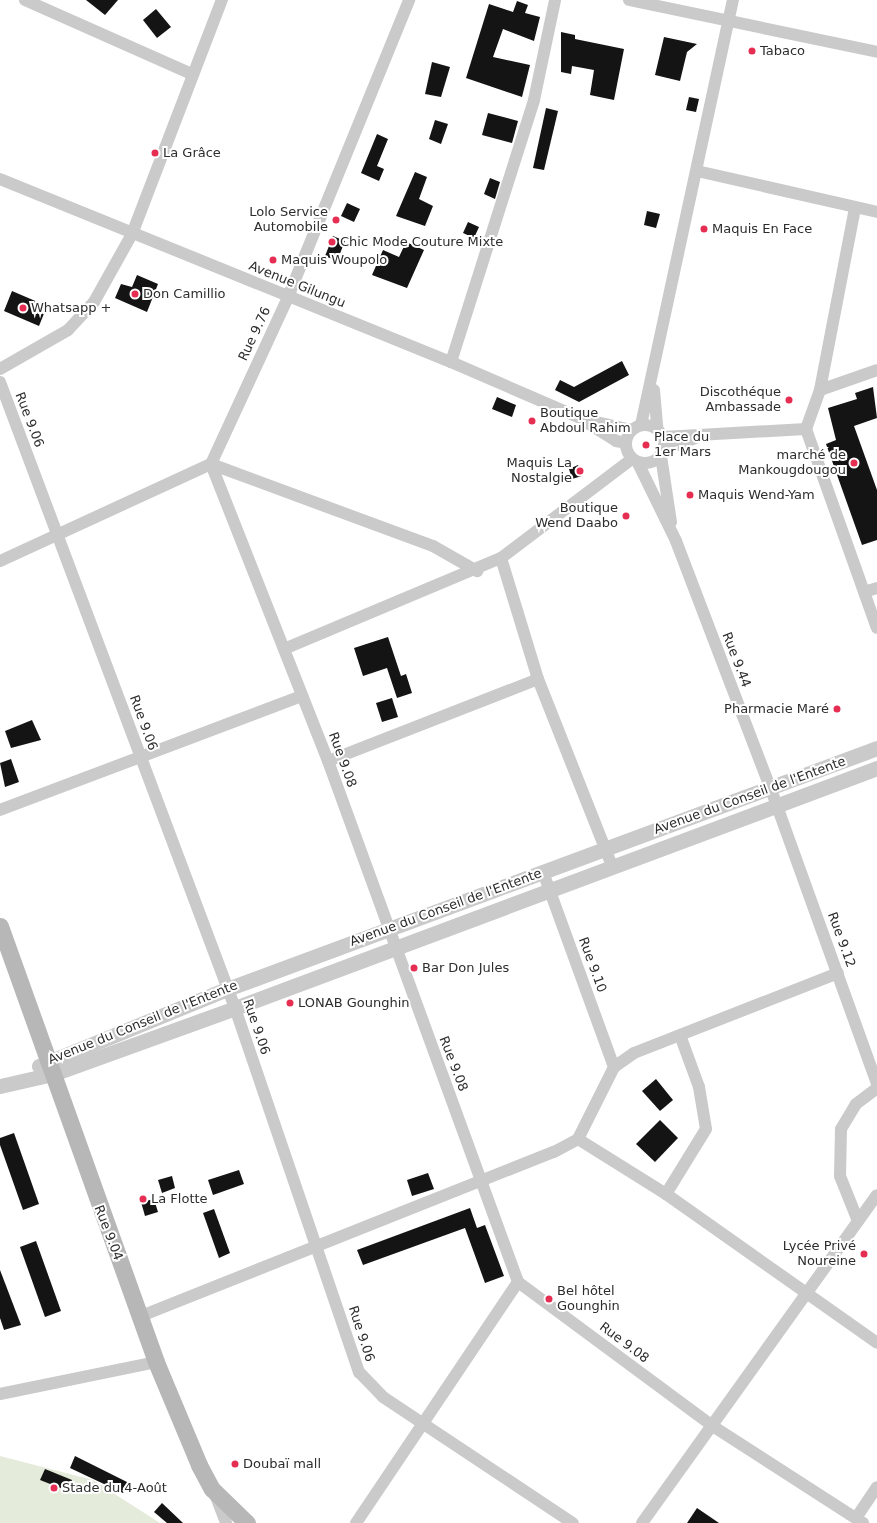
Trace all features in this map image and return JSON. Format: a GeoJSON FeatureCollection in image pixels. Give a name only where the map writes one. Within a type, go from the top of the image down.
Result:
{"type":"FeatureCollection","features":[{"type":"Feature","properties":{"kind":"main road","name":"Rue 9.04"},"geometry":{"type":"LineString","coordinates":[[0,926],[105,1228],[141,1316],[156,1362],[212,1489],[247,1523]]}},
{"type":"Feature","properties":{"kind":"street"},"geometry":{"type":"LineString","coordinates":[[25,0],[44,3],[192,74]]}},
{"type":"Feature","properties":{"kind":"street"},"geometry":{"type":"LineString","coordinates":[[0,369],[68,330],[94,302],[132,234],[192,74],[222,0]]}},
{"type":"Feature","properties":{"kind":"street","name":"Rue 9.76"},"geometry":{"type":"LineString","coordinates":[[212,464],[288,297],[409,0]]}},
{"type":"Feature","properties":{"kind":"street"},"geometry":{"type":"LineString","coordinates":[[451,362],[534,100],[555,0]]}},
{"type":"Feature","properties":{"kind":"street"},"geometry":{"type":"LineString","coordinates":[[629,0],[877,52]]}},
{"type":"Feature","properties":{"kind":"street"},"geometry":{"type":"LineString","coordinates":[[626,443],[636,428],[654,375],[733,0]]}},
{"type":"Feature","properties":{"kind":"street"},"geometry":{"type":"LineString","coordinates":[[697,171],[877,212]]}},
{"type":"Feature","properties":{"kind":"street","name":"Avenue Gilungu"},"geometry":{"type":"LineString","coordinates":[[0,179],[132,234],[451,362],[583,419]]}},
{"type":"Feature","properties":{"kind":"street"},"geometry":{"type":"LineString","coordinates":[[855,208],[820,390],[806,429],[877,628]]}},
{"type":"Feature","properties":{"kind":"street"},"geometry":{"type":"LineString","coordinates":[[820,390],[877,370]]}},
{"type":"Feature","properties":{"kind":"street"},"geometry":{"type":"LineString","coordinates":[[654,375],[660,432],[676,541]]}},
{"type":"Feature","properties":{"kind":"street","name":"Rue 9.06"},"geometry":{"type":"LineString","coordinates":[[0,382],[235,1008],[359,1372],[383,1397],[573,1523]]}},
{"type":"Feature","properties":{"kind":"street"},"geometry":{"type":"LineString","coordinates":[[583,419],[660,432],[701,436],[806,429]]}},
{"type":"Feature","properties":{"kind":"street"},"geometry":{"type":"LineString","coordinates":[[583,419],[603,434],[626,443],[676,541]]}},
{"type":"Feature","properties":{"kind":"street"},"geometry":{"type":"LineString","coordinates":[[284,649],[478,571],[501,558],[635,461],[647,464],[663,453],[701,436]]}},
{"type":"Feature","properties":{"kind":"street"},"geometry":{"type":"LineString","coordinates":[[0,561],[57,532],[212,464],[433,546],[478,571]]}},
{"type":"Feature","properties":{"kind":"street","name":"Rue 9.08"},"geometry":{"type":"LineString","coordinates":[[212,464],[328,761],[393,947],[483,1181],[518,1282],[711,1425],[860,1521]]}},
{"type":"Feature","properties":{"kind":"street","name":"Rue 9.44"},"geometry":{"type":"LineString","coordinates":[[676,541],[777,806]]}},
{"type":"Feature","properties":{"kind":"street"},"geometry":{"type":"LineString","coordinates":[[501,558],[538,679],[612,866]]}},
{"type":"Feature","properties":{"kind":"street"},"geometry":{"type":"LineString","coordinates":[[864,592],[877,588]]}},
{"type":"Feature","properties":{"kind":"street"},"geometry":{"type":"LineString","coordinates":[[328,761],[538,679]]}},
{"type":"Feature","properties":{"kind":"street"},"geometry":{"type":"LineString","coordinates":[[0,810],[140,755],[302,696]]}},
{"type":"Feature","properties":{"kind":"street","name":"Avenue du Conseil de l'Entente"},"geometry":{"type":"LineString","coordinates":[[50,1067],[227,989],[877,748]]}},
{"type":"Feature","properties":{"kind":"street","name":"Avenue du Conseil de l'Entente"},"geometry":{"type":"LineString","coordinates":[[0,1086],[50,1067],[235,1008],[393,947],[877,768]]}},
{"type":"Feature","properties":{"kind":"street","name":"Rue 9.12"},"geometry":{"type":"LineString","coordinates":[[777,806],[877,1084]]}},
{"type":"Feature","properties":{"kind":"street","name":"Rue 9.10"},"geometry":{"type":"LineString","coordinates":[[542,872],[614,1067]]}},
{"type":"Feature","properties":{"kind":"street"},"geometry":{"type":"LineString","coordinates":[[141,1316],[483,1181],[578,1139],[614,1067],[634,1052],[838,973]]}},
{"type":"Feature","properties":{"kind":"street"},"geometry":{"type":"LineString","coordinates":[[666,1194],[706,1128],[699,1087],[680,1035]]}},
{"type":"Feature","properties":{"kind":"street"},"geometry":{"type":"LineString","coordinates":[[858,1221],[840,1176],[841,1129],[856,1104],[877,1088]]}},
{"type":"Feature","properties":{"kind":"street"},"geometry":{"type":"LineString","coordinates":[[578,1139],[666,1194],[803,1294],[877,1343]]}},
{"type":"Feature","properties":{"kind":"street"},"geometry":{"type":"LineString","coordinates":[[642,1523],[803,1294],[877,1195]]}},
{"type":"Feature","properties":{"kind":"street"},"geometry":{"type":"LineString","coordinates":[[356,1523],[425,1425],[518,1282]]}},
{"type":"Feature","properties":{"kind":"street"},"geometry":{"type":"LineString","coordinates":[[0,1394],[156,1362]]}},
{"type":"Feature","properties":{"kind":"street"},"geometry":{"type":"LineString","coordinates":[[860,1521],[877,1487]]}},
{"type":"Feature","properties":{"kind":"street"},"geometry":{"type":"LineString","coordinates":[[212,1489],[226,1523]]}},
{"type":"Feature","properties":{"kind":"green space","name":"Stade du 4-Août"},"geometry":{"type":"Polygon","coordinates":[[[0,1456],[93,1480],[160,1523],[0,1523],[0,1456]]]}},
{"type":"Feature","properties":{"kind":"building"},"geometry":{"type":"Polygon","coordinates":[[[86,0],[118,0],[105,15],[86,0]]]}},
{"type":"Feature","properties":{"kind":"building"},"geometry":{"type":"Polygon","coordinates":[[[517,1],[528,5],[525,13],[540,17],[534,41],[503,29],[493,57],[530,65],[522,97],[466,78],[489,4],[513,12],[517,1]]]}},
{"type":"Feature","properties":{"kind":"building"},"geometry":{"type":"Polygon","coordinates":[[[156,9],[171,27],[157,38],[143,20],[156,9]]]}},
{"type":"Feature","properties":{"kind":"building"},"geometry":{"type":"Polygon","coordinates":[[[561,32],[575,35],[575,39],[624,49],[614,100],[590,95],[594,70],[572,66],[571,74],[561,72],[561,32]]]}},
{"type":"Feature","properties":{"kind":"building"},"geometry":{"type":"Polygon","coordinates":[[[664,37],[697,44],[687,52],[680,81],[655,75],[664,37]]]}},
{"type":"Feature","properties":{"kind":"building"},"geometry":{"type":"Polygon","coordinates":[[[432,62],[450,67],[441,97],[425,94],[432,62]]]}},
{"type":"Feature","properties":{"kind":"building"},"geometry":{"type":"Polygon","coordinates":[[[689,97],[699,99],[696,112],[686,110],[689,97]]]}},
{"type":"Feature","properties":{"kind":"building"},"geometry":{"type":"Polygon","coordinates":[[[546,108],[558,111],[544,170],[533,168],[546,108]]]}},
{"type":"Feature","properties":{"kind":"building"},"geometry":{"type":"Polygon","coordinates":[[[488,113],[518,121],[512,143],[482,135],[488,113]]]}},
{"type":"Feature","properties":{"kind":"building"},"geometry":{"type":"Polygon","coordinates":[[[435,120],[448,124],[441,144],[429,139],[435,120]]]}},
{"type":"Feature","properties":{"kind":"building"},"geometry":{"type":"Polygon","coordinates":[[[377,134],[388,139],[377,166],[384,169],[379,181],[361,173],[377,134]]]}},
{"type":"Feature","properties":{"kind":"building"},"geometry":{"type":"Polygon","coordinates":[[[415,172],[427,177],[419,199],[433,206],[425,226],[396,216],[415,172]]]}},
{"type":"Feature","properties":{"kind":"building"},"geometry":{"type":"Polygon","coordinates":[[[490,178],[500,182],[495,199],[484,194],[490,178]]]}},
{"type":"Feature","properties":{"kind":"building"},"geometry":{"type":"Polygon","coordinates":[[[347,203],[360,209],[354,222],[341,216],[347,203]]]}},
{"type":"Feature","properties":{"kind":"building"},"geometry":{"type":"Polygon","coordinates":[[[647,211],[660,214],[656,228],[644,225],[647,211]]]}},
{"type":"Feature","properties":{"kind":"building"},"geometry":{"type":"Polygon","coordinates":[[[468,222],[479,227],[474,238],[463,233],[468,222]]]}},
{"type":"Feature","properties":{"kind":"building"},"geometry":{"type":"Polygon","coordinates":[[[333,236],[345,241],[337,261],[325,256],[333,236]]]}},
{"type":"Feature","properties":{"kind":"building"},"geometry":{"type":"Polygon","coordinates":[[[406,242],[424,250],[407,288],[372,275],[383,250],[399,257],[406,242]]]}},
{"type":"Feature","properties":{"kind":"building","name":"Don Camillio"},"geometry":{"type":"Polygon","coordinates":[[[137,275],[158,284],[147,312],[115,298],[121,284],[132,287],[137,275]]]}},
{"type":"Feature","properties":{"kind":"building"},"geometry":{"type":"Polygon","coordinates":[[[12,291],[47,306],[39,326],[4,311],[12,291]]]}},
{"type":"Feature","properties":{"kind":"building"},"geometry":{"type":"Polygon","coordinates":[[[622,361],[629,375],[579,402],[555,390],[560,380],[574,387],[622,361]]]}},
{"type":"Feature","properties":{"kind":"building","name":"marché de Mankougdougou"},"geometry":{"type":"Polygon","coordinates":[[[873,387],[877,418],[854,426],[877,490],[877,540],[862,545],[826,444],[836,440],[828,408],[857,399],[855,393],[873,387]]]}},
{"type":"Feature","properties":{"kind":"building"},"geometry":{"type":"Polygon","coordinates":[[[497,397],[516,405],[512,417],[492,409],[497,397]]]}},
{"type":"Feature","properties":{"kind":"building"},"geometry":{"type":"Polygon","coordinates":[[[578,465],[582,476],[572,479],[569,469],[578,465]]]}},
{"type":"Feature","properties":{"kind":"building"},"geometry":{"type":"Polygon","coordinates":[[[388,637],[401,676],[406,674],[412,693],[397,698],[387,668],[363,676],[354,648],[388,637]]]}},
{"type":"Feature","properties":{"kind":"building"},"geometry":{"type":"Polygon","coordinates":[[[392,698],[398,717],[382,722],[376,703],[392,698]]]}},
{"type":"Feature","properties":{"kind":"building"},"geometry":{"type":"Polygon","coordinates":[[[32,720],[41,740],[11,748],[5,731],[32,720]]]}},
{"type":"Feature","properties":{"kind":"building"},"geometry":{"type":"Polygon","coordinates":[[[11,759],[19,782],[5,787],[0,763],[11,759]]]}},
{"type":"Feature","properties":{"kind":"building"},"geometry":{"type":"Polygon","coordinates":[[[656,1079],[673,1100],[660,1111],[642,1091],[656,1079]]]}},
{"type":"Feature","properties":{"kind":"building"},"geometry":{"type":"Polygon","coordinates":[[[660,1120],[678,1138],[655,1162],[636,1144],[660,1120]]]}},
{"type":"Feature","properties":{"kind":"building"},"geometry":{"type":"Polygon","coordinates":[[[14,1133],[39,1204],[23,1210],[0,1145],[0,1138],[14,1133]]]}},
{"type":"Feature","properties":{"kind":"building"},"geometry":{"type":"Polygon","coordinates":[[[239,1170],[244,1184],[213,1195],[208,1180],[239,1170]]]}},
{"type":"Feature","properties":{"kind":"building"},"geometry":{"type":"Polygon","coordinates":[[[428,1173],[434,1189],[412,1196],[407,1180],[428,1173]]]}},
{"type":"Feature","properties":{"kind":"building"},"geometry":{"type":"Polygon","coordinates":[[[172,1176],[175,1188],[162,1193],[158,1180],[172,1176]]]}},
{"type":"Feature","properties":{"kind":"building"},"geometry":{"type":"Polygon","coordinates":[[[154,1199],[158,1212],[145,1216],[141,1202],[154,1199]]]}},
{"type":"Feature","properties":{"kind":"building"},"geometry":{"type":"Polygon","coordinates":[[[470,1208],[477,1228],[485,1225],[504,1276],[485,1283],[465,1228],[363,1265],[357,1250],[470,1208]]]}},
{"type":"Feature","properties":{"kind":"building"},"geometry":{"type":"Polygon","coordinates":[[[214,1209],[230,1253],[219,1258],[203,1213],[214,1209]]]}},
{"type":"Feature","properties":{"kind":"building"},"geometry":{"type":"Polygon","coordinates":[[[36,1241],[61,1311],[45,1317],[20,1247],[36,1241]]]}},
{"type":"Feature","properties":{"kind":"building"},"geometry":{"type":"Polygon","coordinates":[[[0,1270],[21,1325],[4,1330],[0,1318],[0,1270]]]}},
{"type":"Feature","properties":{"kind":"building"},"geometry":{"type":"Polygon","coordinates":[[[75,1456],[129,1483],[123,1493],[70,1468],[75,1456]]]}},
{"type":"Feature","properties":{"kind":"building"},"geometry":{"type":"Polygon","coordinates":[[[45,1469],[72,1480],[68,1491],[40,1480],[45,1469]]]}},
{"type":"Feature","properties":{"kind":"building"},"geometry":{"type":"Polygon","coordinates":[[[162,1503],[183,1523],[167,1523],[154,1512],[162,1503]]]}},
{"type":"Feature","properties":{"kind":"building"},"geometry":{"type":"Polygon","coordinates":[[[697,1508],[719,1523],[687,1523],[697,1508]]]}},
{"type":"Feature","properties":{"kind":"place","name":"Tabaco"},"geometry":{"type":"Point","coordinates":[752,51]}},
{"type":"Feature","properties":{"kind":"place","name":"La Grâce"},"geometry":{"type":"Point","coordinates":[155,153]}},
{"type":"Feature","properties":{"kind":"place","name":"Lolo Service Automobile"},"geometry":{"type":"Point","coordinates":[336,220]}},
{"type":"Feature","properties":{"kind":"place","name":"Maquis En Face"},"geometry":{"type":"Point","coordinates":[704,229]}},
{"type":"Feature","properties":{"kind":"place","name":"Chic Mode Couture Mixte"},"geometry":{"type":"Point","coordinates":[332,242]}},
{"type":"Feature","properties":{"kind":"place","name":"Maquis Woupolo"},"geometry":{"type":"Point","coordinates":[273,260]}},
{"type":"Feature","properties":{"kind":"place","name":"Don Camillio"},"geometry":{"type":"Point","coordinates":[135,294]}},
{"type":"Feature","properties":{"kind":"place","name":"Whatsapp +"},"geometry":{"type":"Point","coordinates":[23,308]}},
{"type":"Feature","properties":{"kind":"place","name":"Discothéque Ambassade"},"geometry":{"type":"Point","coordinates":[789,400]}},
{"type":"Feature","properties":{"kind":"place","name":"Boutique Abdoul Rahim"},"geometry":{"type":"Point","coordinates":[532,421]}},
{"type":"Feature","properties":{"kind":"place","name":"Place du 1er Mars"},"geometry":{"type":"Point","coordinates":[646,445]}},
{"type":"Feature","properties":{"kind":"place","name":"marché de Mankougdougou"},"geometry":{"type":"Point","coordinates":[854,463]}},
{"type":"Feature","properties":{"kind":"place","name":"Maquis La Nostalgie"},"geometry":{"type":"Point","coordinates":[580,471]}},
{"type":"Feature","properties":{"kind":"place","name":"Maquis Wend-Yam"},"geometry":{"type":"Point","coordinates":[690,495]}},
{"type":"Feature","properties":{"kind":"place","name":"Boutique Wend Daabo"},"geometry":{"type":"Point","coordinates":[626,516]}},
{"type":"Feature","properties":{"kind":"place","name":"Pharmacie Maré"},"geometry":{"type":"Point","coordinates":[837,709]}},
{"type":"Feature","properties":{"kind":"place","name":"Bar Don Jules"},"geometry":{"type":"Point","coordinates":[414,968]}},
{"type":"Feature","properties":{"kind":"place","name":"LONAB Gounghin"},"geometry":{"type":"Point","coordinates":[290,1003]}},
{"type":"Feature","properties":{"kind":"place","name":"La Flotte"},"geometry":{"type":"Point","coordinates":[143,1199]}},
{"type":"Feature","properties":{"kind":"place","name":"Lycée Privé Noureine"},"geometry":{"type":"Point","coordinates":[864,1254]}},
{"type":"Feature","properties":{"kind":"place","name":"Bel hôtel Gounghin"},"geometry":{"type":"Point","coordinates":[549,1299]}},
{"type":"Feature","properties":{"kind":"place","name":"Doubaï mall"},"geometry":{"type":"Point","coordinates":[235,1464]}},
{"type":"Feature","properties":{"kind":"place","name":"Stade du 4-Août"},"geometry":{"type":"Point","coordinates":[54,1488]}}]}
